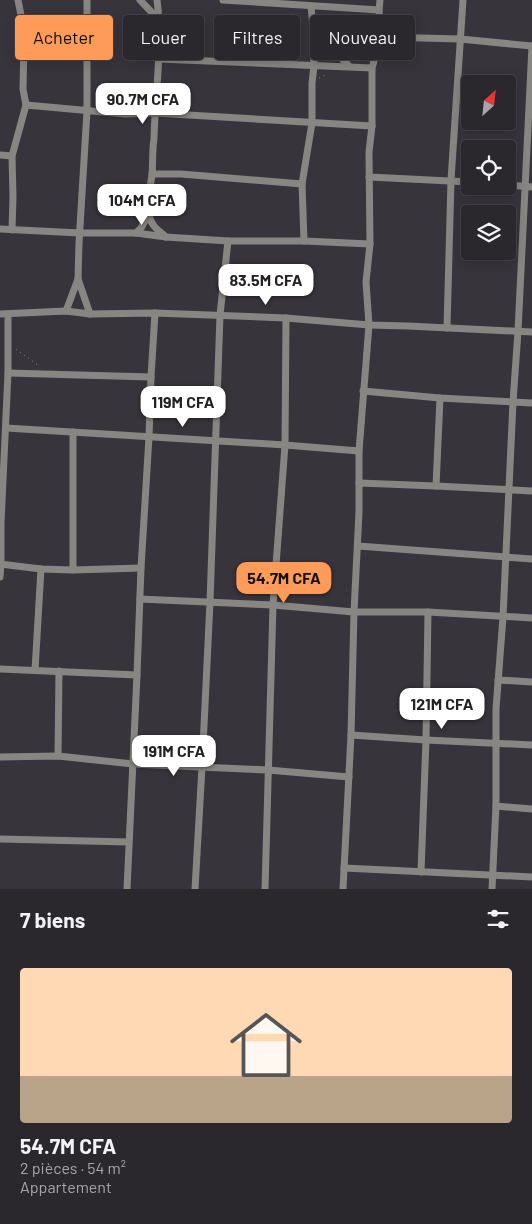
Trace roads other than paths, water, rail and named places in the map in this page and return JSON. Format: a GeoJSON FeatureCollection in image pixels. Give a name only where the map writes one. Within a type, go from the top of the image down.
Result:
{"type":"FeatureCollection","features":[{"type":"Feature","properties":{"kind":"street"},"geometry":{"type":"LineString","coordinates":[[12,230],[12,156],[26,105],[23,89],[25,35],[18,0]]}},
{"type":"Feature","properties":{"kind":"street"},"geometry":{"type":"LineString","coordinates":[[66,312],[78,278],[87,111],[87,0]]}},
{"type":"Feature","properties":{"kind":"street"},"geometry":{"type":"LineString","coordinates":[[140,0],[154,15]]}},
{"type":"Feature","properties":{"kind":"street"},"geometry":{"type":"LineString","coordinates":[[157,0],[159,15]]}},
{"type":"Feature","properties":{"kind":"street"},"geometry":{"type":"LineString","coordinates":[[223,0],[379,10]]}},
{"type":"Feature","properties":{"kind":"street"},"geometry":{"type":"LineString","coordinates":[[379,15],[380,0]]}},
{"type":"Feature","properties":{"kind":"street"},"geometry":{"type":"LineString","coordinates":[[448,328],[452,180],[463,0]]}},
{"type":"Feature","properties":{"kind":"street"},"geometry":{"type":"LineString","coordinates":[[311,6],[312,15]]}},
{"type":"Feature","properties":{"kind":"street"},"geometry":{"type":"LineString","coordinates":[[415,38],[460,39],[532,46],[528,186],[513,402],[495,743],[496,806],[492,889]]}},
{"type":"Feature","properties":{"kind":"street"},"geometry":{"type":"LineString","coordinates":[[159,60],[152,149],[152,174],[149,187],[149,213],[153,225],[166,237]]}},
{"type":"Feature","properties":{"kind":"street"},"geometry":{"type":"LineString","coordinates":[[181,60],[372,68]]}},
{"type":"Feature","properties":{"kind":"street"},"geometry":{"type":"LineString","coordinates":[[304,241],[302,184],[312,123],[314,60]]}},
{"type":"Feature","properties":{"kind":"street"},"geometry":{"type":"LineString","coordinates":[[342,60],[348,66]]}},
{"type":"Feature","properties":{"kind":"street"},"geometry":{"type":"LineString","coordinates":[[343,889],[352,735],[359,450],[369,325],[366,282],[370,244],[369,152],[372,126],[372,68],[374,60]]}},
{"type":"Feature","properties":{"kind":"street"},"geometry":{"type":"LineString","coordinates":[[26,105],[125,114],[155,113],[372,126]]}},
{"type":"Feature","properties":{"kind":"street"},"geometry":{"type":"LineString","coordinates":[[0,155],[12,156]]}},
{"type":"Feature","properties":{"kind":"street"},"geometry":{"type":"LineString","coordinates":[[152,174],[181,174],[302,184]]}},
{"type":"Feature","properties":{"kind":"street"},"geometry":{"type":"LineString","coordinates":[[369,177],[461,181]]}},
{"type":"Feature","properties":{"kind":"street"},"geometry":{"type":"LineString","coordinates":[[136,233],[149,213]]}},
{"type":"Feature","properties":{"kind":"street"},"geometry":{"type":"LineString","coordinates":[[0,229],[80,233],[136,233],[228,241],[304,241],[370,244]]}},
{"type":"Feature","properties":{"kind":"street"},"geometry":{"type":"LineString","coordinates":[[195,889],[210,602],[220,315],[228,241]]}},
{"type":"Feature","properties":{"kind":"street"},"geometry":{"type":"LineString","coordinates":[[78,278],[90,314]]}},
{"type":"Feature","properties":{"kind":"street"},"geometry":{"type":"LineString","coordinates":[[0,577],[1,484],[8,373],[8,342],[4,314],[66,312],[90,314],[220,315],[369,325],[532,332]]}},
{"type":"Feature","properties":{"kind":"street"},"geometry":{"type":"LineString","coordinates":[[127,889],[141,568],[155,313]]}},
{"type":"Feature","properties":{"kind":"street"},"geometry":{"type":"LineString","coordinates":[[265,889],[273,605],[285,444],[286,318]]}},
{"type":"Feature","properties":{"kind":"street"},"geometry":{"type":"LineString","coordinates":[[8,373],[151,377]]}},
{"type":"Feature","properties":{"kind":"street"},"geometry":{"type":"LineString","coordinates":[[363,391],[440,398],[532,403]]}},
{"type":"Feature","properties":{"kind":"street"},"geometry":{"type":"LineString","coordinates":[[436,486],[440,398]]}},
{"type":"Feature","properties":{"kind":"street"},"geometry":{"type":"LineString","coordinates":[[6,428],[359,450]]}},
{"type":"Feature","properties":{"kind":"street"},"geometry":{"type":"LineString","coordinates":[[73,432],[73,570]]}},
{"type":"Feature","properties":{"kind":"street"},"geometry":{"type":"LineString","coordinates":[[359,483],[532,491]]}},
{"type":"Feature","properties":{"kind":"street"},"geometry":{"type":"LineString","coordinates":[[358,546],[532,559]]}},
{"type":"Feature","properties":{"kind":"street"},"geometry":{"type":"LineString","coordinates":[[1,564],[41,569],[73,570],[141,568]]}},
{"type":"Feature","properties":{"kind":"street"},"geometry":{"type":"LineString","coordinates":[[34,670],[41,569]]}},
{"type":"Feature","properties":{"kind":"street"},"geometry":{"type":"LineString","coordinates":[[140,599],[273,605],[354,612],[428,612],[532,618]]}},
{"type":"Feature","properties":{"kind":"street"},"geometry":{"type":"LineString","coordinates":[[421,872],[428,612]]}},
{"type":"Feature","properties":{"kind":"street"},"geometry":{"type":"LineString","coordinates":[[0,669],[137,675]]}},
{"type":"Feature","properties":{"kind":"street"},"geometry":{"type":"LineString","coordinates":[[58,756],[59,671]]}},
{"type":"Feature","properties":{"kind":"street"},"geometry":{"type":"LineString","coordinates":[[498,680],[532,682]]}},
{"type":"Feature","properties":{"kind":"street"},"geometry":{"type":"LineString","coordinates":[[352,735],[532,745]]}},
{"type":"Feature","properties":{"kind":"street"},"geometry":{"type":"LineString","coordinates":[[0,757],[58,756],[133,764],[268,770],[349,777]]}},
{"type":"Feature","properties":{"kind":"street"},"geometry":{"type":"LineString","coordinates":[[496,806],[532,809]]}},
{"type":"Feature","properties":{"kind":"street"},"geometry":{"type":"LineString","coordinates":[[0,839],[129,842]]}},
{"type":"Feature","properties":{"kind":"street"},"geometry":{"type":"LineString","coordinates":[[344,868],[532,877]]}}]}
